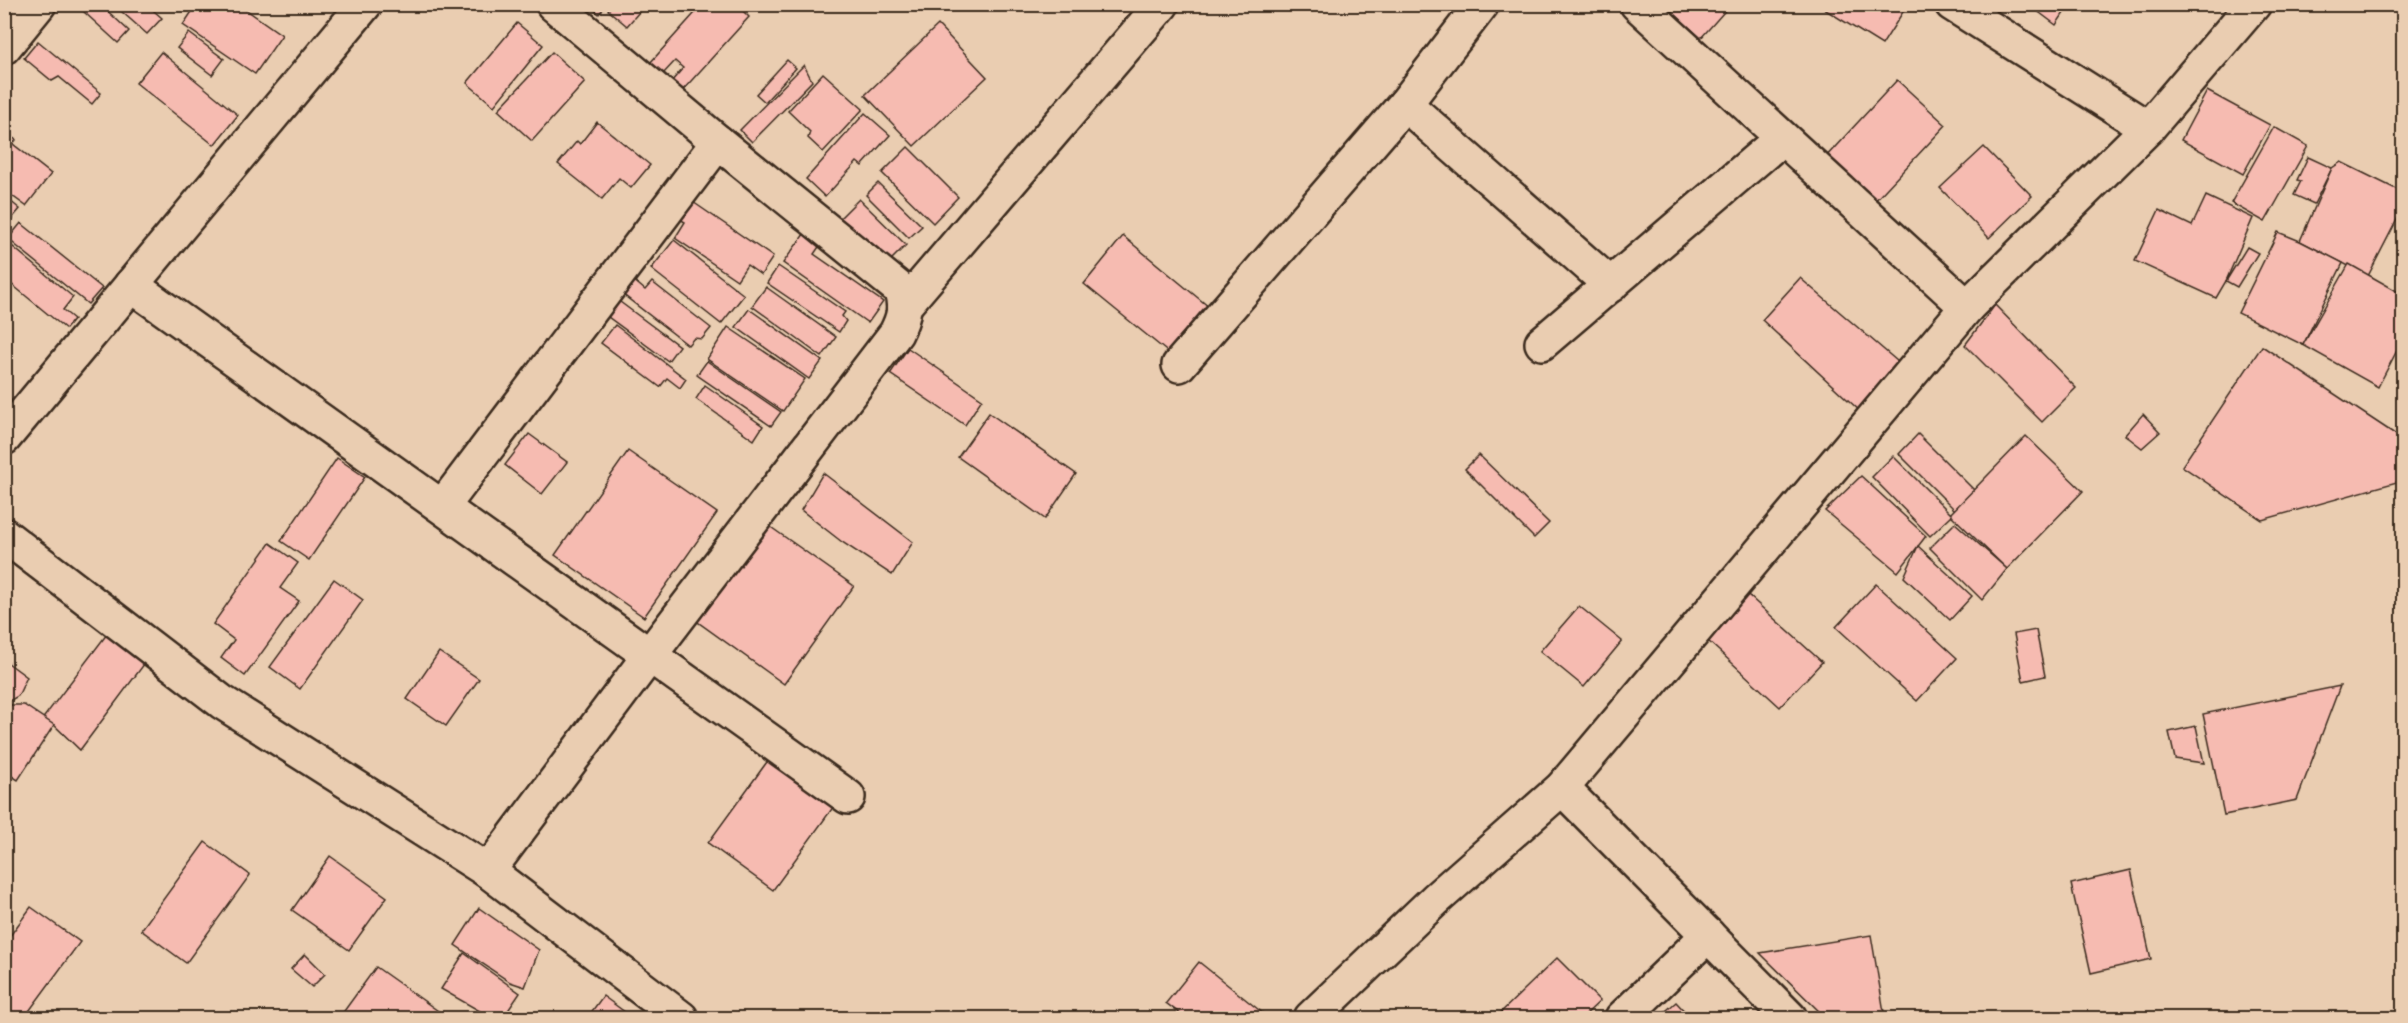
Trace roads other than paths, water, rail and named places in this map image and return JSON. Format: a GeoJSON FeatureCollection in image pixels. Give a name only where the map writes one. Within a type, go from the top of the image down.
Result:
{"type":"FeatureCollection","features":[{"type":"Feature","properties":{"kind":"street"},"geometry":{"type":"LineString","coordinates":[[4,46],[39,4]]}},
{"type":"Feature","properties":{"kind":"street"},"geometry":{"type":"LineString","coordinates":[[4,438],[365,4]]}},
{"type":"Feature","properties":{"kind":"street"},"geometry":{"type":"LineString","coordinates":[[488,871],[896,333],[904,317],[905,305],[901,290],[718,142],[553,4]]}},
{"type":"Feature","properties":{"kind":"street"},"geometry":{"type":"LineString","coordinates":[[905,305],[1162,4]]}},
{"type":"Feature","properties":{"kind":"street"},"geometry":{"type":"LineString","coordinates":[[1179,366],[1406,104],[1482,4]]}},
{"type":"Feature","properties":{"kind":"street"},"geometry":{"type":"LineString","coordinates":[[1637,4],[1967,307]]}},
{"type":"Feature","properties":{"kind":"street"},"geometry":{"type":"LineString","coordinates":[[1952,4],[2148,128]]}},
{"type":"Feature","properties":{"kind":"street"},"geometry":{"type":"LineString","coordinates":[[1311,1018],[1436,899],[1562,788],[1967,307],[2148,128],[2254,4]]}},
{"type":"Feature","properties":{"kind":"street"},"geometry":{"type":"LineString","coordinates":[[1406,104],[1611,285]]}},
{"type":"Feature","properties":{"kind":"street"},"geometry":{"type":"LineString","coordinates":[[1542,343],[1782,138]]}},
{"type":"Feature","properties":{"kind":"street"},"geometry":{"type":"LineString","coordinates":[[443,506],[718,142]]}},
{"type":"Feature","properties":{"kind":"street"},"geometry":{"type":"LineString","coordinates":[[131,285],[848,797]]}},
{"type":"Feature","properties":{"kind":"street"},"geometry":{"type":"LineString","coordinates":[[4,535],[222,702],[488,871],[681,1018]]}},
{"type":"Feature","properties":{"kind":"street"},"geometry":{"type":"LineString","coordinates":[[1562,788],[1790,1018]]}},
{"type":"Feature","properties":{"kind":"street"},"geometry":{"type":"LineString","coordinates":[[1622,1018],[1708,935]]}}]}
